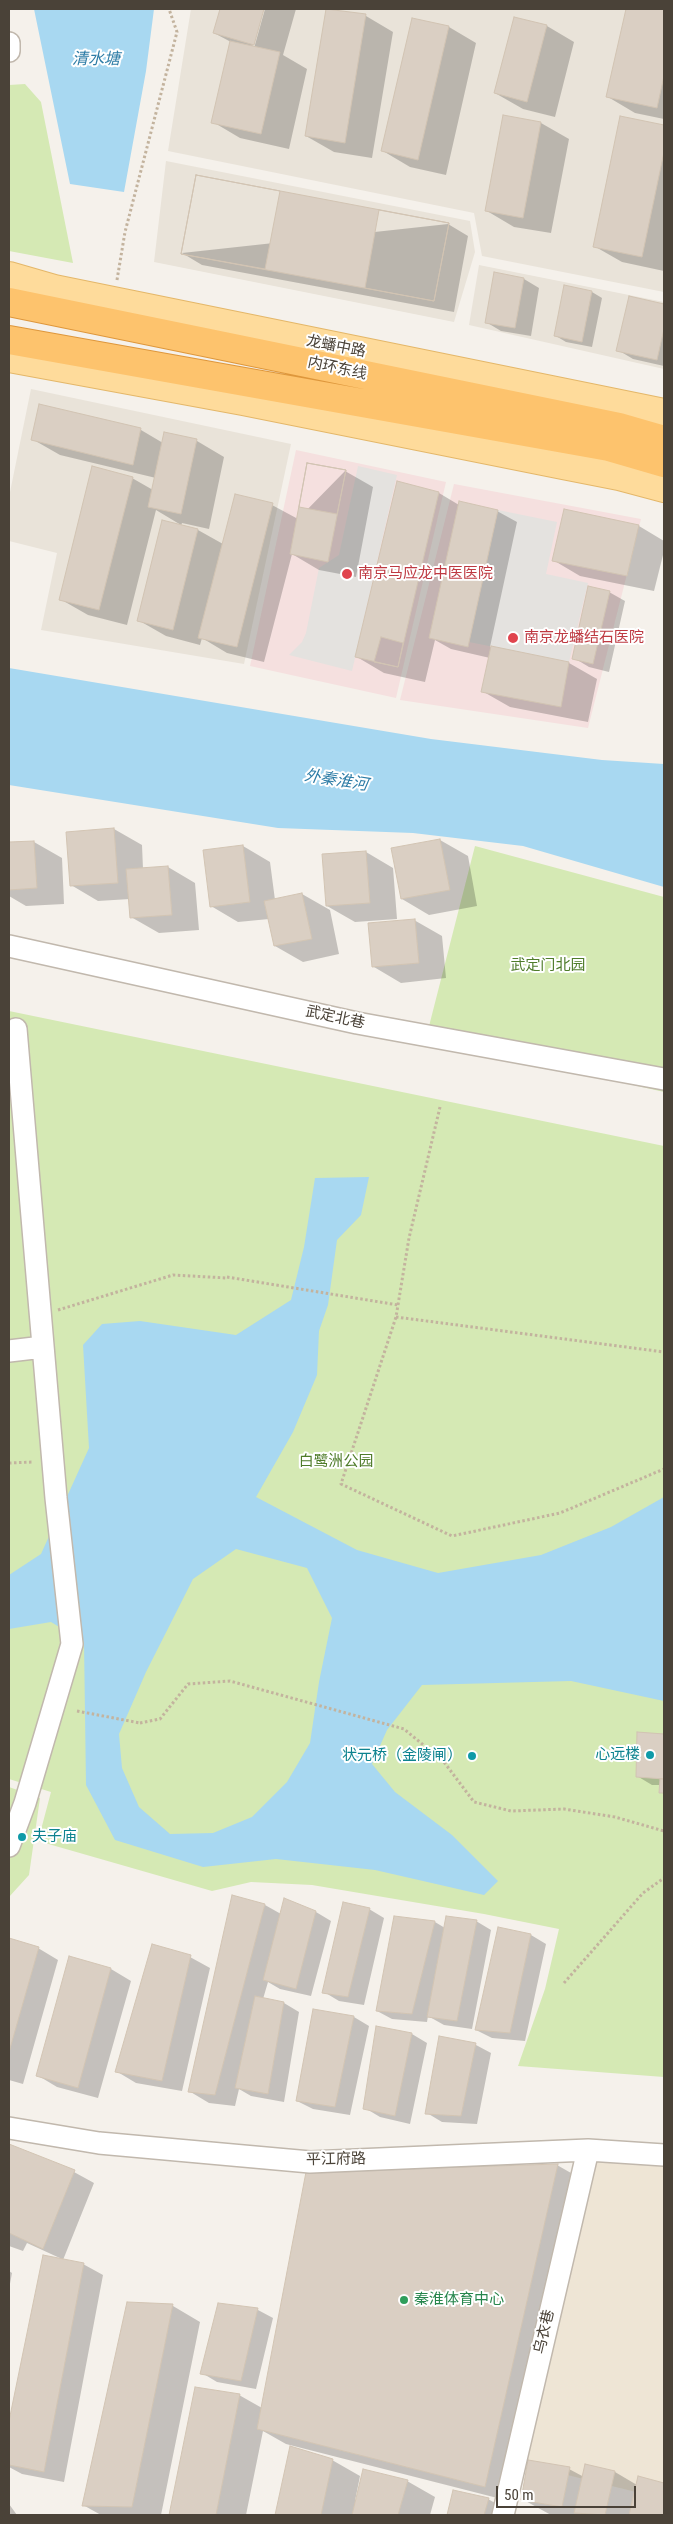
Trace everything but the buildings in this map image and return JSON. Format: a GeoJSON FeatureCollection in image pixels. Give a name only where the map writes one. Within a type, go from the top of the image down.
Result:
{"type":"FeatureCollection","features":[{"type":"Feature","properties":{"kind":"highway","name":"内环东线"},"geometry":{"type":"LineString","coordinates":[[9,302],[619,427],[664,440]]}},
{"type":"Feature","properties":{"kind":"highway","name":"内环东线"},"geometry":{"type":"LineString","coordinates":[[9,340],[609,447],[664,463]]}},
{"type":"Feature","properties":{"kind":"main road","name":"龙蟠中路"},"geometry":{"type":"LineString","coordinates":[[9,276],[54,289],[664,413]]}},
{"type":"Feature","properties":{"kind":"main road"},"geometry":{"type":"LineString","coordinates":[[9,358],[544,461],[619,476],[664,488]]}},
{"type":"Feature","properties":{"kind":"street"},"geometry":{"type":"LineString","coordinates":[[9,43],[9,51]]}},
{"type":"Feature","properties":{"kind":"street","name":"武定北巷"},"geometry":{"type":"LineString","coordinates":[[9,946],[357,1024],[664,1079]]}},
{"type":"Feature","properties":{"kind":"street"},"geometry":{"type":"LineString","coordinates":[[9,1846],[25,1803],[72,1644],[56,1498],[16,1029]]}},
{"type":"Feature","properties":{"kind":"street"},"geometry":{"type":"LineString","coordinates":[[9,1351],[43,1347]]}},
{"type":"Feature","properties":{"kind":"street","name":"平江府路"},"geometry":{"type":"LineString","coordinates":[[9,2128],[99,2143],[310,2162],[588,2150],[664,2155]]}},
{"type":"Feature","properties":{"kind":"street","name":"乌衣巷"},"geometry":{"type":"LineString","coordinates":[[503,2515],[588,2150]]}},
{"type":"Feature","properties":{"kind":"path"},"geometry":{"type":"LineString","coordinates":[[113,301],[126,232],[177,32],[170,9]]}},
{"type":"Feature","properties":{"kind":"path"},"geometry":{"type":"LineString","coordinates":[[440,1107],[409,1238],[396,1317],[341,1484],[452,1536],[560,1513],[664,1469]]}},
{"type":"Feature","properties":{"kind":"path"},"geometry":{"type":"LineString","coordinates":[[40,1316],[174,1275],[225,1277],[280,1284],[398,1305]]}},
{"type":"Feature","properties":{"kind":"path"},"geometry":{"type":"LineString","coordinates":[[396,1317],[664,1352]]}},
{"type":"Feature","properties":{"kind":"path"},"geometry":{"type":"LineString","coordinates":[[9,1463],[53,1461]]}},
{"type":"Feature","properties":{"kind":"path"},"geometry":{"type":"LineString","coordinates":[[77,1711],[140,1723],[160,1719],[188,1684],[230,1681],[404,1729],[444,1762],[474,1802],[511,1811],[564,1809],[615,1817],[664,1831]]}},
{"type":"Feature","properties":{"kind":"path"},"geometry":{"type":"LineString","coordinates":[[564,1982],[643,1893],[664,1878]]}},
{"type":"Feature","properties":{"kind":"shaded area"},"geometry":{"type":"Polygon","coordinates":[[[191,9],[664,9],[664,292],[482,256],[474,213],[168,151],[191,9]]]}},
{"type":"Feature","properties":{"kind":"shaded area"},"geometry":{"type":"Polygon","coordinates":[[[166,161],[470,221],[475,252],[454,322],[154,262],[166,161]]]}},
{"type":"Feature","properties":{"kind":"shaded area"},"geometry":{"type":"Polygon","coordinates":[[[479,265],[664,302],[664,369],[469,325],[479,265]]]}},
{"type":"Feature","properties":{"kind":"shaded area"},"geometry":{"type":"Polygon","coordinates":[[[31,389],[291,444],[244,664],[41,630],[57,553],[9,541],[9,497],[31,389]]]}},
{"type":"Feature","properties":{"kind":"shaded area","name":"南京马应龙中医医院"},"geometry":{"type":"Polygon","coordinates":[[[296,450],[446,482],[396,698],[250,666],[296,450]]]}},
{"type":"Feature","properties":{"kind":"shaded area"},"geometry":{"type":"Polygon","coordinates":[[[358,466],[397,475],[352,671],[289,655],[302,642],[306,633],[319,568],[339,555],[358,466]]]}},
{"type":"Feature","properties":{"kind":"shaded area","name":"南京龙蟠结石医院"},"geometry":{"type":"Polygon","coordinates":[[[454,484],[641,519],[588,728],[400,700],[454,484]]]}},
{"type":"Feature","properties":{"kind":"shaded area"},"geometry":{"type":"Polygon","coordinates":[[[498,510],[557,522],[546,574],[588,583],[569,662],[469,642],[498,510]]]}},
{"type":"Feature","properties":{"kind":"shaded area"},"geometry":{"type":"Polygon","coordinates":[[[588,2150],[664,2155],[664,2499],[515,2462],[588,2150]]]}},
{"type":"Feature","properties":{"kind":"green space"},"geometry":{"type":"Polygon","coordinates":[[[25,84],[41,102],[73,263],[9,251],[9,85],[25,84]]]}},
{"type":"Feature","properties":{"kind":"green space","name":"武定门北园"},"geometry":{"type":"Polygon","coordinates":[[[475,846],[664,897],[664,1092],[426,1038],[475,846]]]}},
{"type":"Feature","properties":{"kind":"green space","name":"白鹭洲公园"},"geometry":{"type":"Polygon","coordinates":[[[9,1011],[664,1146],[664,2077],[518,2066],[545,1989],[559,1929],[484,1914],[312,1885],[251,1882],[212,1891],[38,1841],[51,1792],[9,1779],[9,1011]]]}},
{"type":"Feature","properties":{"kind":"green space","name":"夫子庙"},"geometry":{"type":"Polygon","coordinates":[[[9,1787],[40,1798],[29,1875],[9,1897],[9,1787]]]}},
{"type":"Feature","properties":{"kind":"water","name":"清水塘"},"geometry":{"type":"Polygon","coordinates":[[[34,9],[154,9],[146,71],[124,192],[70,184],[34,9]]]}},
{"type":"Feature","properties":{"kind":"water","name":"外秦淮河"},"geometry":{"type":"Polygon","coordinates":[[[9,668],[431,739],[602,760],[664,764],[664,887],[523,846],[413,833],[278,828],[9,785],[9,668]]]}},
{"type":"Feature","properties":{"kind":"water"},"geometry":{"type":"Polygon","coordinates":[[[369,1177],[361,1215],[337,1240],[328,1305],[319,1331],[317,1375],[293,1432],[256,1497],[357,1550],[438,1573],[541,1555],[611,1527],[664,1497],[664,1701],[571,1681],[422,1685],[387,1730],[372,1764],[395,1792],[452,1835],[498,1881],[484,1895],[375,1870],[276,1859],[203,1867],[115,1840],[86,1785],[84,1642],[51,1622],[9,1629],[9,1575],[41,1554],[89,1448],[83,1345],[102,1324],[140,1321],[236,1335],[291,1300],[304,1247],[315,1178],[369,1177]],[[236,1549],[193,1579],[146,1672],[119,1734],[122,1768],[139,1807],[170,1834],[213,1833],[252,1817],[287,1782],[310,1743],[319,1682],[332,1618],[307,1568],[236,1549]]]}},
{"type":"Feature","properties":{"kind":"place","name":"南京马应龙中医医院"},"geometry":{"type":"Point","coordinates":[347,574]}},
{"type":"Feature","properties":{"kind":"place","name":"南京龙蟠结石医院"},"geometry":{"type":"Point","coordinates":[513,638]}},
{"type":"Feature","properties":{"kind":"place","name":"心远楼"},"geometry":{"type":"Point","coordinates":[650,1755]}},
{"type":"Feature","properties":{"kind":"place","name":"状元桥（金陵闸）"},"geometry":{"type":"Point","coordinates":[472,1756]}},
{"type":"Feature","properties":{"kind":"place","name":"夫子庙"},"geometry":{"type":"Point","coordinates":[22,1837]}},
{"type":"Feature","properties":{"kind":"place","name":"秦淮体育中心"},"geometry":{"type":"Point","coordinates":[404,2300]}}]}
